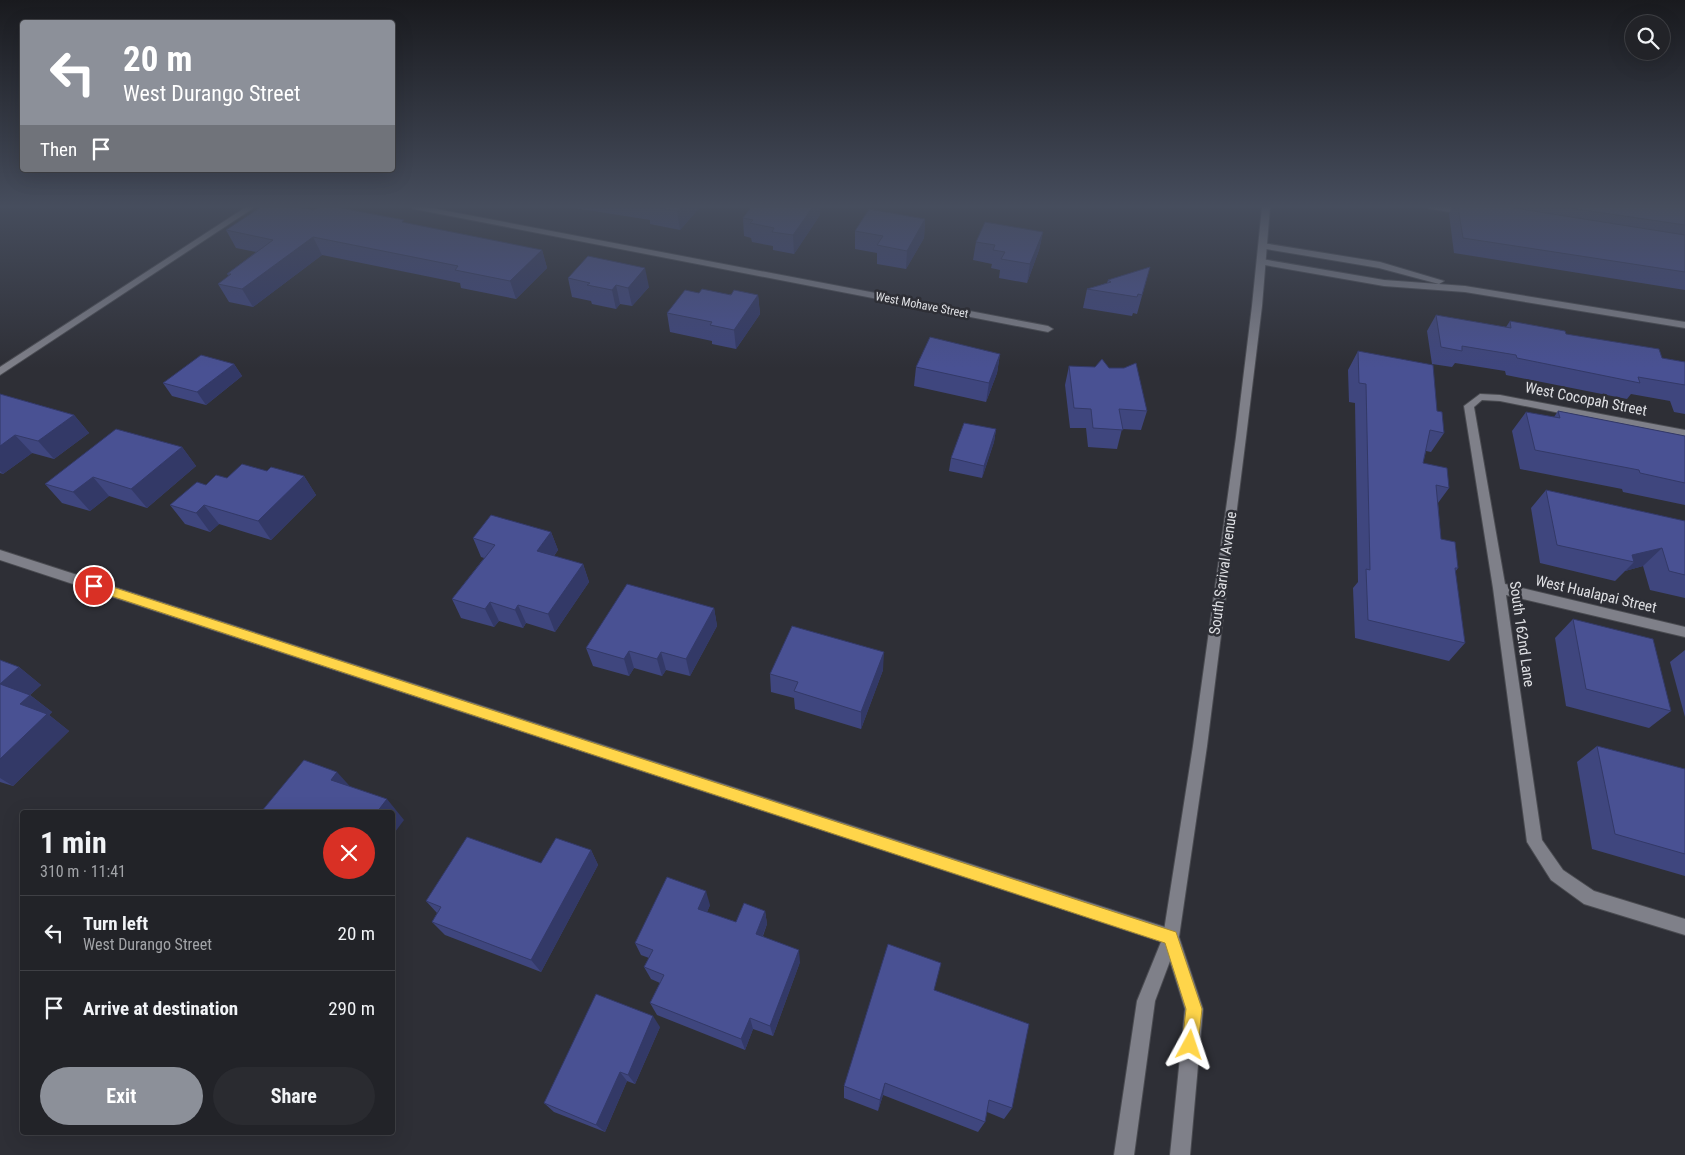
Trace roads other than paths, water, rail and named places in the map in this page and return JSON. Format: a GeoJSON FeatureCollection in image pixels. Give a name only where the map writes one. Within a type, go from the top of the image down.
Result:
{"type":"FeatureCollection","features":[{"type":"Feature","properties":{"kind":"street"},"geometry":{"type":"LineString","coordinates":[[0,372],[169,261]]}},
{"type":"Feature","properties":{"kind":"street","name":"West Mohave Street"},"geometry":{"type":"LineString","coordinates":[[694,261],[1048,329]]}},
{"type":"Feature","properties":{"kind":"street"},"geometry":{"type":"LineString","coordinates":[[1355,261],[1380,265],[1465,288],[1685,325]]}},
{"type":"Feature","properties":{"kind":"street"},"geometry":{"type":"LineString","coordinates":[[1262,262],[1384,283],[1465,288]]}},
{"type":"Feature","properties":{"kind":"street","name":"South Sarival Avenue"},"geometry":{"type":"LineString","coordinates":[[1124,1155],[1146,1000],[1170,937],[1203,727],[1262,262]]}},
{"type":"Feature","properties":{"kind":"street","name":"West Cocopah Street"},"geometry":{"type":"LineString","coordinates":[[1480,398],[1500,398],[1685,434]]}},
{"type":"Feature","properties":{"kind":"street","name":"South 162nd Lane"},"geometry":{"type":"LineString","coordinates":[[1480,398],[1469,406],[1499,588],[1535,842],[1557,875],[1590,898],[1685,927]]}},
{"type":"Feature","properties":{"kind":"street"},"geometry":{"type":"LineString","coordinates":[[0,555],[1170,937]]}},
{"type":"Feature","properties":{"kind":"street","name":"West Hualapai Street"},"geometry":{"type":"LineString","coordinates":[[1499,588],[1685,632]]}},
{"type":"Feature","properties":{"kind":"street","name":"South Sarival Avenue"},"geometry":{"type":"LineString","coordinates":[[1170,937],[1194,1009],[1180,1155]]}}]}
